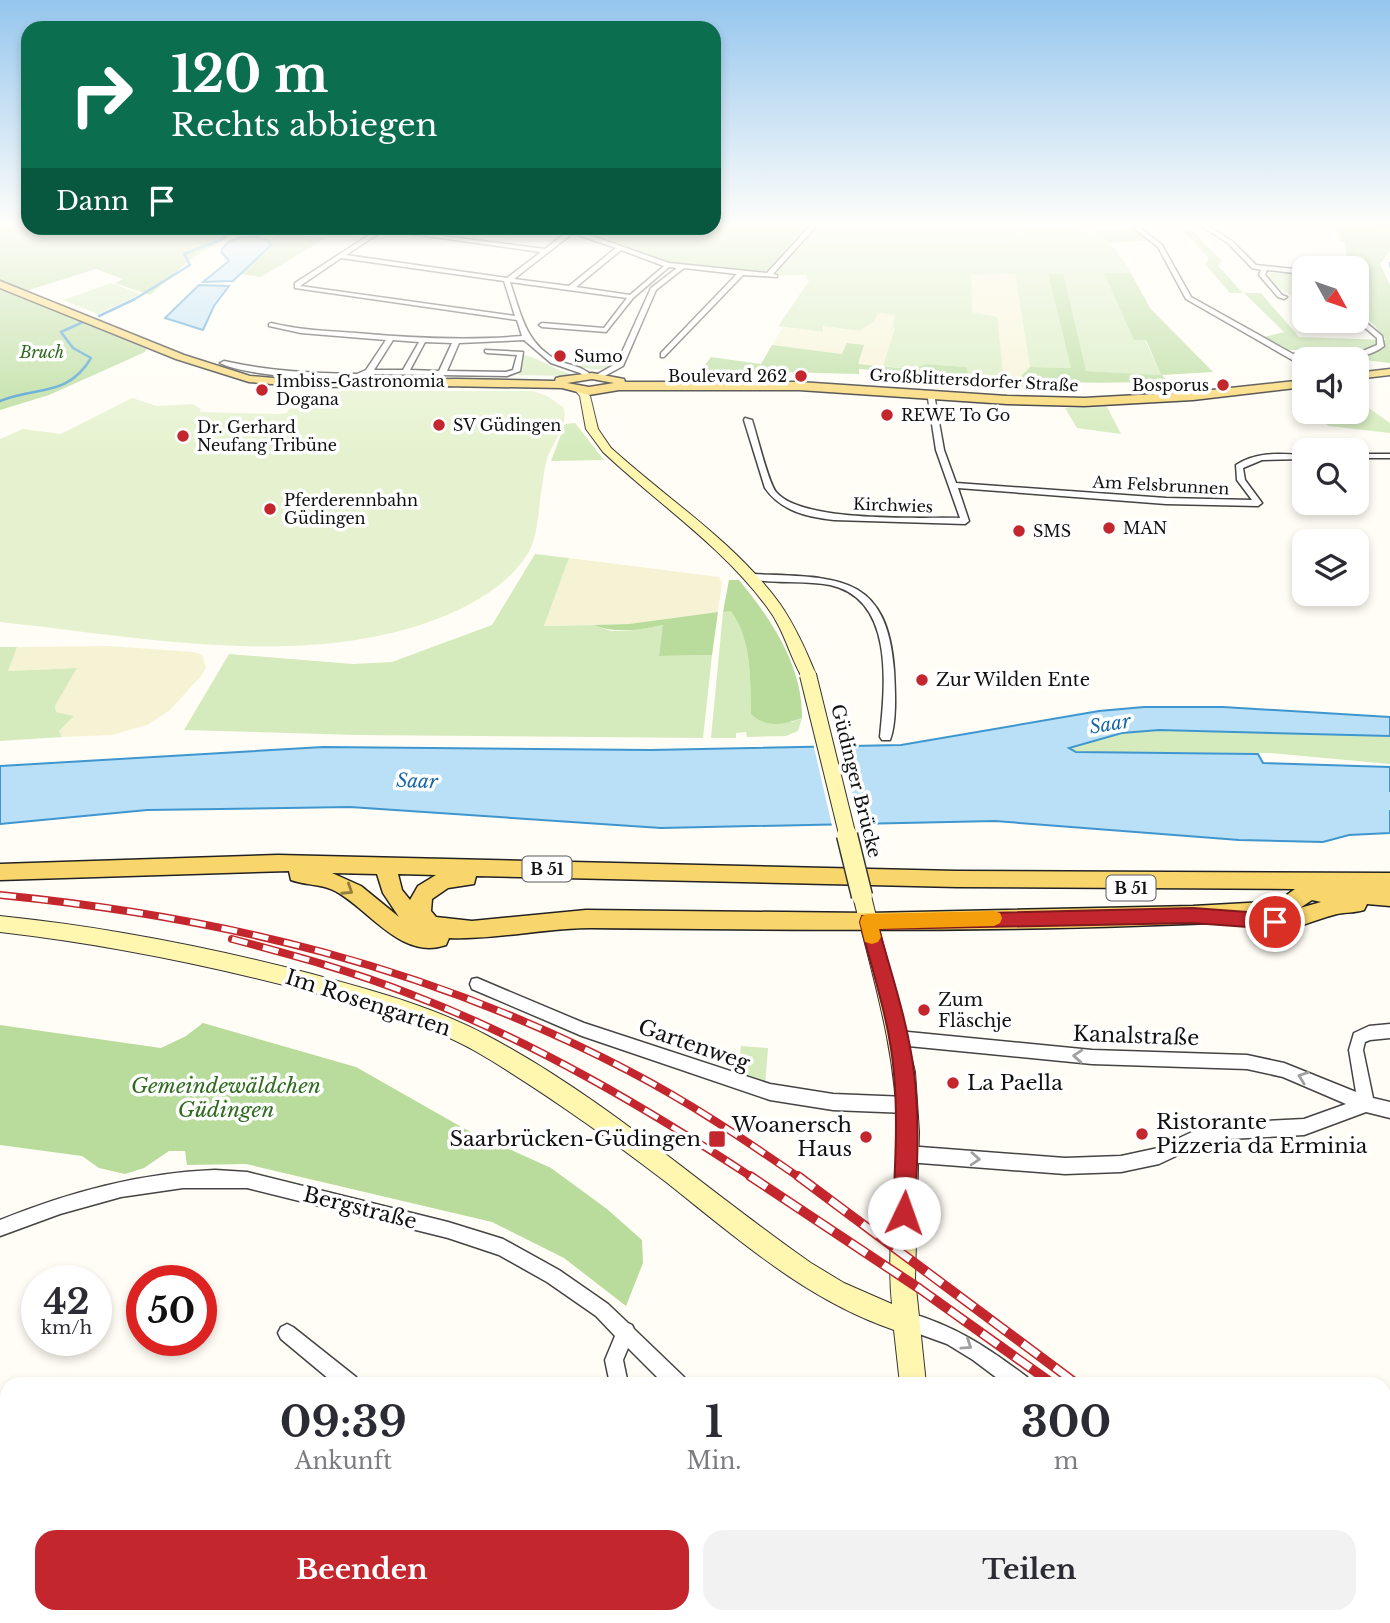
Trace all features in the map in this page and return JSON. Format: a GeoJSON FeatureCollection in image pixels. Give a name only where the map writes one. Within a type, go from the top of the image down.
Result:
{"type":"FeatureCollection","features":[{"type":"Feature","properties":{"kind":"main road","name":"Großblittersdorfer Straße"},"geometry":{"type":"LineString","coordinates":[[41,300],[217,367],[262,381],[316,383],[446,377],[592,383],[838,387],[1023,401],[1114,402],[1292,384]]}},
{"type":"Feature","properties":{"kind":"main road"},"geometry":{"type":"LineString","coordinates":[[1369,374],[1390,372]]}},
{"type":"Feature","properties":{"kind":"main road","name":"Güdinger Brücke"},"geometry":{"type":"LineString","coordinates":[[592,383],[589,409],[592,429],[607,450],[753,577],[785,622],[804,659],[898,1038],[907,1105],[902,1253],[905,1321],[912,1377]]}},
{"type":"Feature","properties":{"kind":"main road"},"geometry":{"type":"LineString","coordinates":[[589,409],[592,383]]}},
{"type":"Feature","properties":{"kind":"main road","name":"B 51"},"geometry":{"type":"LineString","coordinates":[[0,872],[232,863],[957,879],[1390,881]]}},
{"type":"Feature","properties":{"kind":"main road"},"geometry":{"type":"LineString","coordinates":[[385,866],[393,893],[405,912],[418,922],[430,926],[472,930]]}},
{"type":"Feature","properties":{"kind":"main road"},"geometry":{"type":"LineString","coordinates":[[161,867],[220,873],[321,877],[351,891],[400,931],[443,938],[472,930],[586,919],[868,922],[1266,911],[1286,907],[1312,888],[1359,881]]}},
{"type":"Feature","properties":{"kind":"main road"},"geometry":{"type":"LineString","coordinates":[[430,926],[420,913],[420,898],[438,881],[451,878],[678,881],[709,873]]}},
{"type":"Feature","properties":{"kind":"main road","name":"B 51"},"geometry":{"type":"LineString","coordinates":[[957,879],[1022,885],[1305,893],[1390,899]]}},
{"type":"Feature","properties":{"kind":"main road"},"geometry":{"type":"LineString","coordinates":[[1193,915],[1261,922],[1289,921],[1338,905],[1390,899]]}},
{"type":"Feature","properties":{"kind":"main road","name":"Im Rosengarten"},"geometry":{"type":"LineString","coordinates":[[0,924],[87,934],[207,957],[345,992],[418,1015],[453,1030],[497,1052],[644,1150],[830,1289],[878,1314],[905,1321]]}},
{"type":"Feature","properties":{"kind":"street"},"geometry":{"type":"LineString","coordinates":[[391,300],[518,317]]}},
{"type":"Feature","properties":{"kind":"street"},"geometry":{"type":"LineString","coordinates":[[513,300],[526,338],[554,361],[583,372],[592,383],[620,364],[648,300]]}},
{"type":"Feature","properties":{"kind":"street"},"geometry":{"type":"LineString","coordinates":[[542,325],[606,330],[629,300]]}},
{"type":"Feature","properties":{"kind":"street"},"geometry":{"type":"LineString","coordinates":[[672,356],[664,355],[716,300]]}},
{"type":"Feature","properties":{"kind":"street"},"geometry":{"type":"LineString","coordinates":[[1191,300],[1292,355]]}},
{"type":"Feature","properties":{"kind":"street"},"geometry":{"type":"LineString","coordinates":[[271,325],[300,331],[423,340],[526,338]]}},
{"type":"Feature","properties":{"kind":"street"},"geometry":{"type":"LineString","coordinates":[[1369,327],[1380,337],[1381,346],[1376,351],[1369,352]]}},
{"type":"Feature","properties":{"kind":"street"},"geometry":{"type":"LineString","coordinates":[[369,372],[391,338]]}},
{"type":"Feature","properties":{"kind":"street"},"geometry":{"type":"LineString","coordinates":[[405,373],[423,340]]}},
{"type":"Feature","properties":{"kind":"street"},"geometry":{"type":"LineString","coordinates":[[446,377],[456,341]]}},
{"type":"Feature","properties":{"kind":"street"},"geometry":{"type":"LineString","coordinates":[[217,367],[286,374],[358,376],[369,372],[446,377],[512,373],[516,371],[522,354],[488,349],[478,374]]}},
{"type":"Feature","properties":{"kind":"street","name":"Kirchwies"},"geometry":{"type":"LineString","coordinates":[[748,420],[771,492],[789,505],[813,514],[834,517],[965,521],[940,450],[930,394]]}},
{"type":"Feature","properties":{"kind":"street"},"geometry":{"type":"LineString","coordinates":[[1369,456],[1390,456]]}},
{"type":"Feature","properties":{"kind":"street","name":"Am Felsbrunnen"},"geometry":{"type":"LineString","coordinates":[[952,485],[1166,501],[1258,503],[1241,480],[1239,467],[1247,461],[1261,457],[1292,457]]}},
{"type":"Feature","properties":{"kind":"street"},"geometry":{"type":"LineString","coordinates":[[753,577],[829,582],[858,592],[872,604],[882,629],[890,673],[886,737]]}},
{"type":"Feature","properties":{"kind":"street","name":"Gartenweg"},"geometry":{"type":"LineString","coordinates":[[477,984],[582,1029],[759,1089],[833,1102],[907,1105]]}},
{"type":"Feature","properties":{"kind":"street"},"geometry":{"type":"LineString","coordinates":[[907,1154],[1065,1166],[1121,1164],[1159,1156],[1209,1132],[1304,1127],[1366,1104],[1356,1050],[1359,1038],[1368,1033],[1390,1031]]}},
{"type":"Feature","properties":{"kind":"street","name":"Kanalstraße"},"geometry":{"type":"LineString","coordinates":[[898,1038],[1092,1057],[1247,1062],[1308,1078],[1366,1104],[1390,1110]]}},
{"type":"Feature","properties":{"kind":"street","name":"Bergstraße"},"geometry":{"type":"LineString","coordinates":[[0,1228],[73,1200],[105,1192],[186,1179],[247,1180],[437,1227],[503,1248],[553,1276],[602,1310],[670,1377]]}},
{"type":"Feature","properties":{"kind":"street"},"geometry":{"type":"LineString","coordinates":[[905,1321],[929,1326],[963,1341],[1011,1377]]}},
{"type":"Feature","properties":{"kind":"street"},"geometry":{"type":"LineString","coordinates":[[618,1377],[614,1360],[625,1331]]}},
{"type":"Feature","properties":{"kind":"street"},"geometry":{"type":"LineString","coordinates":[[287,1333],[340,1377]]}},
{"type":"Feature","properties":{"kind":"shaded area"},"geometry":{"type":"Polygon","coordinates":[[[971,300],[1019,300],[1030,367],[1019,378],[1004,377],[996,317],[972,312],[971,300]]]}},
{"type":"Feature","properties":{"kind":"shaded area"},"geometry":{"type":"Polygon","coordinates":[[[878,313],[895,315],[892,327],[895,328],[883,366],[858,364],[863,345],[842,354],[772,345],[783,327],[822,332],[822,326],[860,331],[878,313]]]}},
{"type":"Feature","properties":{"kind":"shaded area"},"geometry":{"type":"Polygon","coordinates":[[[569,558],[719,577],[722,583],[718,612],[629,624],[544,626],[569,558]]]}},
{"type":"Feature","properties":{"kind":"shaded area"},"geometry":{"type":"Polygon","coordinates":[[[109,646],[194,652],[202,655],[206,667],[169,711],[147,725],[112,735],[62,737],[59,731],[74,716],[56,712],[55,706],[77,668],[7,671],[17,647],[109,646]]]}},
{"type":"Feature","properties":{"kind":"green space","name":"Bruch"},"geometry":{"type":"Polygon","coordinates":[[[0,300],[28,300],[146,349],[145,352],[49,395],[0,410],[0,300]]]}},
{"type":"Feature","properties":{"kind":"green space"},"geometry":{"type":"Polygon","coordinates":[[[64,300],[129,300],[98,314],[64,300]]]}},
{"type":"Feature","properties":{"kind":"green space"},"geometry":{"type":"Polygon","coordinates":[[[796,300],[972,300],[972,312],[997,317],[1004,381],[969,378],[967,367],[926,364],[911,369],[883,366],[895,328],[892,327],[895,315],[878,313],[874,321],[860,331],[823,326],[823,332],[778,326],[796,300]]]}},
{"type":"Feature","properties":{"kind":"green space"},"geometry":{"type":"Polygon","coordinates":[[[1019,300],[1054,300],[1071,368],[1030,367],[1019,300]]]}},
{"type":"Feature","properties":{"kind":"green space"},"geometry":{"type":"Polygon","coordinates":[[[1054,300],[1069,300],[1086,371],[1161,375],[1146,340],[1134,340],[1116,300],[1146,300],[1150,308],[1213,372],[1162,375],[1166,380],[1150,381],[1035,381],[1036,387],[995,385],[994,380],[1019,378],[1030,367],[1071,368],[1054,300]]]}},
{"type":"Feature","properties":{"kind":"green space"},"geometry":{"type":"Polygon","coordinates":[[[1058,300],[1120,300],[1145,340],[1161,375],[1086,371],[1058,300]]]}},
{"type":"Feature","properties":{"kind":"green space"},"geometry":{"type":"Polygon","coordinates":[[[1251,300],[1267,300],[1292,329],[1292,333],[1299,337],[1386,340],[1369,321],[1369,300],[1390,300],[1390,363],[1369,361],[1369,347],[1292,347],[1292,350],[1283,350],[1286,348],[1264,337],[1284,332],[1251,300]]]}},
{"type":"Feature","properties":{"kind":"green space"},"geometry":{"type":"Polygon","coordinates":[[[847,343],[864,345],[858,364],[911,369],[926,364],[967,367],[969,378],[859,369],[859,374],[701,370],[711,357],[761,364],[772,345],[842,354],[847,343]]]}},
{"type":"Feature","properties":{"kind":"green space"},"geometry":{"type":"Polygon","coordinates":[[[620,350],[612,364],[602,369],[574,366],[581,359],[581,354],[620,350]]]}},
{"type":"Feature","properties":{"kind":"green space"},"geometry":{"type":"Polygon","coordinates":[[[524,355],[535,359],[570,374],[518,375],[524,355]]]}},
{"type":"Feature","properties":{"kind":"green space","name":"Pferderennbahn Güdingen"},"geometry":{"type":"Polygon","coordinates":[[[342,391],[533,391],[547,396],[563,407],[563,426],[546,465],[533,541],[520,565],[502,583],[481,598],[447,615],[395,632],[340,642],[226,646],[0,622],[0,439],[23,429],[61,434],[132,398],[157,406],[193,404],[201,409],[200,412],[277,414],[287,413],[289,409],[342,391]]]}},
{"type":"Feature","properties":{"kind":"green space"},"geometry":{"type":"Polygon","coordinates":[[[1107,407],[1121,434],[1077,428],[1065,408],[1107,407]]]}},
{"type":"Feature","properties":{"kind":"green space"},"geometry":{"type":"Polygon","coordinates":[[[1369,408],[1390,423],[1390,433],[1326,424],[1369,424],[1369,408]]]}},
{"type":"Feature","properties":{"kind":"green space"},"geometry":{"type":"Polygon","coordinates":[[[575,423],[604,460],[551,461],[565,424],[575,423]]]}},
{"type":"Feature","properties":{"kind":"green space"},"geometry":{"type":"Polygon","coordinates":[[[535,554],[569,558],[544,626],[593,625],[611,631],[628,631],[664,625],[659,656],[712,655],[703,738],[357,735],[184,730],[229,654],[353,664],[392,662],[492,625],[535,554]]]}},
{"type":"Feature","properties":{"kind":"green space"},"geometry":{"type":"Polygon","coordinates":[[[729,580],[739,580],[783,644],[797,680],[802,718],[775,724],[763,722],[751,714],[748,660],[743,635],[731,611],[723,612],[729,580]]]}},
{"type":"Feature","properties":{"kind":"green space"},"geometry":{"type":"Polygon","coordinates":[[[731,610],[743,634],[746,647],[751,714],[792,722],[802,718],[798,731],[786,736],[747,737],[746,732],[736,733],[736,738],[711,738],[723,612],[731,610]]]}},
{"type":"Feature","properties":{"kind":"green space"},"geometry":{"type":"Polygon","coordinates":[[[718,612],[712,655],[659,656],[663,625],[620,630],[593,625],[629,624],[718,612]]]}},
{"type":"Feature","properties":{"kind":"green space"},"geometry":{"type":"Polygon","coordinates":[[[0,647],[17,647],[8,671],[77,668],[55,706],[56,712],[74,716],[59,731],[62,737],[0,741],[0,647]]]}},
{"type":"Feature","properties":{"kind":"green space"},"geometry":{"type":"Polygon","coordinates":[[[1159,730],[1390,736],[1390,764],[1270,753],[1076,752],[1068,748],[1122,733],[1159,730]]]}},
{"type":"Feature","properties":{"kind":"green space","name":"Gemeindewäldchen Güdingen"},"geometry":{"type":"Polygon","coordinates":[[[203,1023],[356,1067],[465,1129],[551,1168],[607,1209],[642,1240],[643,1263],[626,1306],[564,1258],[492,1222],[246,1164],[187,1165],[185,1151],[169,1151],[144,1168],[125,1174],[99,1168],[82,1156],[0,1145],[0,1025],[161,1048],[186,1036],[203,1023]]]}},
{"type":"Feature","properties":{"kind":"green space"},"geometry":{"type":"Polygon","coordinates":[[[741,1046],[768,1048],[765,1085],[738,1074],[741,1046]]]}},
{"type":"Feature","properties":{"kind":"water"},"geometry":{"type":"Polygon","coordinates":[[[184,300],[219,300],[203,330],[165,318],[184,300]]]}},
{"type":"Feature","properties":{"kind":"water"},"geometry":{"type":"Polygon","coordinates":[[[1144,707],[1223,707],[1390,717],[1390,736],[1159,730],[1122,733],[1069,748],[1076,752],[1258,754],[1263,763],[1390,767],[1390,833],[1349,835],[1323,842],[1239,840],[995,821],[661,828],[350,807],[147,810],[0,824],[0,766],[323,747],[651,750],[901,745],[1099,711],[1144,707]]]}},
{"type":"Feature","properties":{"kind":"pier"},"geometry":{"type":"Polygon","coordinates":[[[813,743],[839,743],[861,829],[833,830],[813,743]]]}},
{"type":"Feature","properties":{"kind":"waterway"},"geometry":{"type":"LineString","coordinates":[[99,316],[133,300]]}},
{"type":"Feature","properties":{"kind":"waterway"},"geometry":{"type":"LineString","coordinates":[[0,401],[62,385],[82,370],[91,358],[73,348],[61,332],[83,322]]}},
{"type":"Feature","properties":{"kind":"waterway","name":"Saar"},"geometry":{"type":"LineString","coordinates":[[1263,798],[1390,801]]}},
{"type":"Feature","properties":{"kind":"railway"},"geometry":{"type":"LineString","coordinates":[[0,895],[164,917],[245,933],[401,975],[554,1034],[629,1071],[695,1108],[800,1178]]}},
{"type":"Feature","properties":{"kind":"railway"},"geometry":{"type":"LineString","coordinates":[[232,939],[366,978],[499,1032],[629,1101],[753,1178]]}},
{"type":"Feature","properties":{"kind":"railway"},"geometry":{"type":"LineString","coordinates":[[750,1176],[920,1289],[1043,1377]]}},
{"type":"Feature","properties":{"kind":"railway"},"geometry":{"type":"LineString","coordinates":[[798,1176],[1068,1377]]}},
{"type":"Feature","properties":{"kind":"slow traffic"},"geometry":{"type":"LineString","coordinates":[[872,937],[868,922],[994,918]]}},
{"type":"Feature","properties":{"kind":"place","name":"Sumo"},"geometry":{"type":"Point","coordinates":[560,356]}},
{"type":"Feature","properties":{"kind":"place","name":"Boulevard 262"},"geometry":{"type":"Point","coordinates":[801,376]}},
{"type":"Feature","properties":{"kind":"place","name":"Bosporus"},"geometry":{"type":"Point","coordinates":[1223,385]}},
{"type":"Feature","properties":{"kind":"place","name":"Imbiss-Gastronomia Dogana"},"geometry":{"type":"Point","coordinates":[262,390]}},
{"type":"Feature","properties":{"kind":"place","name":"REWE To Go"},"geometry":{"type":"Point","coordinates":[887,415]}},
{"type":"Feature","properties":{"kind":"place","name":"SV Güdingen"},"geometry":{"type":"Point","coordinates":[439,425]}},
{"type":"Feature","properties":{"kind":"place","name":"Dr. Gerhard Neufang Tribüne"},"geometry":{"type":"Point","coordinates":[183,436]}},
{"type":"Feature","properties":{"kind":"place","name":"Pferderennbahn Güdingen"},"geometry":{"type":"Point","coordinates":[270,509]}},
{"type":"Feature","properties":{"kind":"place","name":"MAN"},"geometry":{"type":"Point","coordinates":[1109,528]}},
{"type":"Feature","properties":{"kind":"place","name":"SMS"},"geometry":{"type":"Point","coordinates":[1019,531]}},
{"type":"Feature","properties":{"kind":"place","name":"Zur Wilden Ente"},"geometry":{"type":"Point","coordinates":[922,680]}},
{"type":"Feature","properties":{"kind":"place","name":"Zum Fläschje"},"geometry":{"type":"Point","coordinates":[924,1010]}},
{"type":"Feature","properties":{"kind":"place","name":"La Paella"},"geometry":{"type":"Point","coordinates":[953,1083]}},
{"type":"Feature","properties":{"kind":"place","name":"Ristorante Pizzeria da Erminia"},"geometry":{"type":"Point","coordinates":[1142,1134]}},
{"type":"Feature","properties":{"kind":"place","name":"Woanersch Haus"},"geometry":{"type":"Point","coordinates":[866,1137]}},
{"type":"Feature","properties":{"kind":"place","name":"Saarbrücken-Güdingen"},"geometry":{"type":"Point","coordinates":[717,1139]}},
{"type":"Feature","properties":{"kind":"route"},"geometry":{"type":"LineString","coordinates":[[904,1213],[908,1132],[904,1072],[898,1038],[868,922],[1193,915],[1275,922]]}}]}
